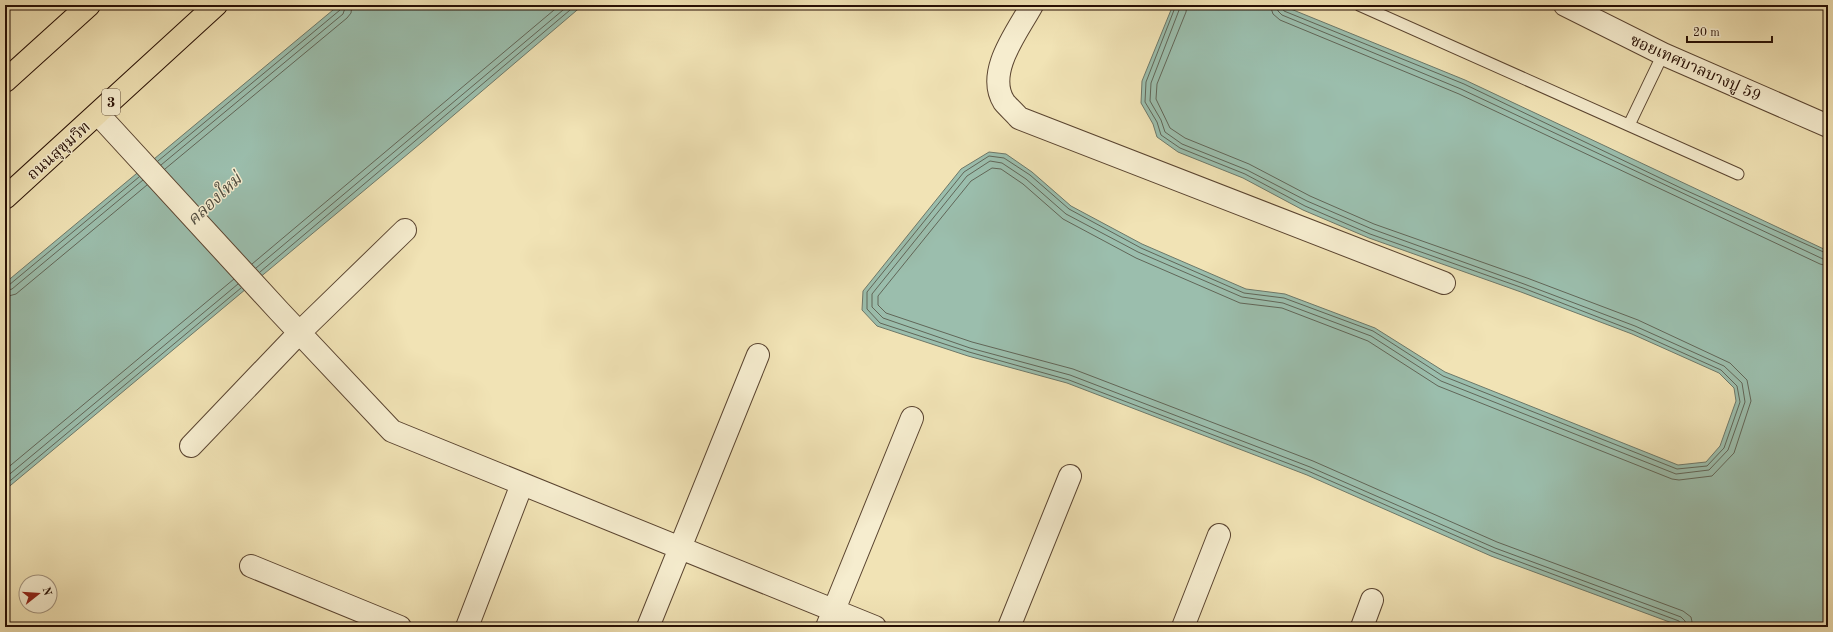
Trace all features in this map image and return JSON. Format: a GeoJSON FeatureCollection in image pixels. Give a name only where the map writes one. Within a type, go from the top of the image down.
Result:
{"type":"FeatureCollection","features":[{"type":"Feature","properties":{"kind":"highway"},"geometry":{"type":"LineString","coordinates":[[5,81],[89,5]]}},
{"type":"Feature","properties":{"kind":"highway","name":"ถนนสุขุมวิท"},"geometry":{"type":"LineString","coordinates":[[5,198],[216,5]]}},
{"type":"Feature","properties":{"kind":"street"},"geometry":{"type":"LineString","coordinates":[[1032,5],[1000,64],[998,82],[1004,101],[1019,118],[1444,283]]}},
{"type":"Feature","properties":{"kind":"street","name":"ซอยเทศบาลบางปู 59"},"geometry":{"type":"LineString","coordinates":[[1565,5],[1663,54],[1828,126]]}},
{"type":"Feature","properties":{"kind":"street"},"geometry":{"type":"LineString","coordinates":[[98,114],[299,333],[392,431],[679,548],[831,619],[875,627]]}},
{"type":"Feature","properties":{"kind":"street"},"geometry":{"type":"LineString","coordinates":[[191,446],[299,333],[406,230]]}},
{"type":"Feature","properties":{"kind":"street"},"geometry":{"type":"LineString","coordinates":[[648,627],[758,355]]}},
{"type":"Feature","properties":{"kind":"street"},"geometry":{"type":"LineString","coordinates":[[831,619],[912,418]]}},
{"type":"Feature","properties":{"kind":"street"},"geometry":{"type":"LineString","coordinates":[[1009,627],[1070,476]]}},
{"type":"Feature","properties":{"kind":"street"},"geometry":{"type":"LineString","coordinates":[[467,627],[522,484]]}},
{"type":"Feature","properties":{"kind":"street"},"geometry":{"type":"LineString","coordinates":[[1183,627],[1220,535]]}},
{"type":"Feature","properties":{"kind":"street"},"geometry":{"type":"LineString","coordinates":[[251,566],[400,627]]}},
{"type":"Feature","properties":{"kind":"street"},"geometry":{"type":"LineString","coordinates":[[1362,627],[1372,600]]}},
{"type":"Feature","properties":{"kind":"lane"},"geometry":{"type":"LineString","coordinates":[[1359,5],[1738,174]]}},
{"type":"Feature","properties":{"kind":"lane"},"geometry":{"type":"LineString","coordinates":[[1629,125],[1663,54]]}},
{"type":"Feature","properties":{"kind":"water","name":"คลองใหม่"},"geometry":{"type":"Polygon","coordinates":[[[339,5],[583,5],[421,143],[5,490],[5,283],[339,5]]]}},
{"type":"Feature","properties":{"kind":"water"},"geometry":{"type":"Polygon","coordinates":[[[1173,5],[1281,5],[1465,80],[1828,251],[1828,627],[1683,627],[1491,556],[1307,475],[1067,383],[968,356],[877,326],[862,310],[863,291],[961,169],[989,152],[1006,154],[1032,172],[1071,206],[1142,244],[1246,289],[1285,294],[1375,328],[1445,372],[1678,465],[1706,462],[1720,446],[1736,401],[1734,388],[1719,373],[1632,334],[1521,292],[1369,238],[1303,210],[1243,178],[1178,152],[1157,137],[1153,124],[1141,103],[1142,81],[1173,5]]]}}]}
